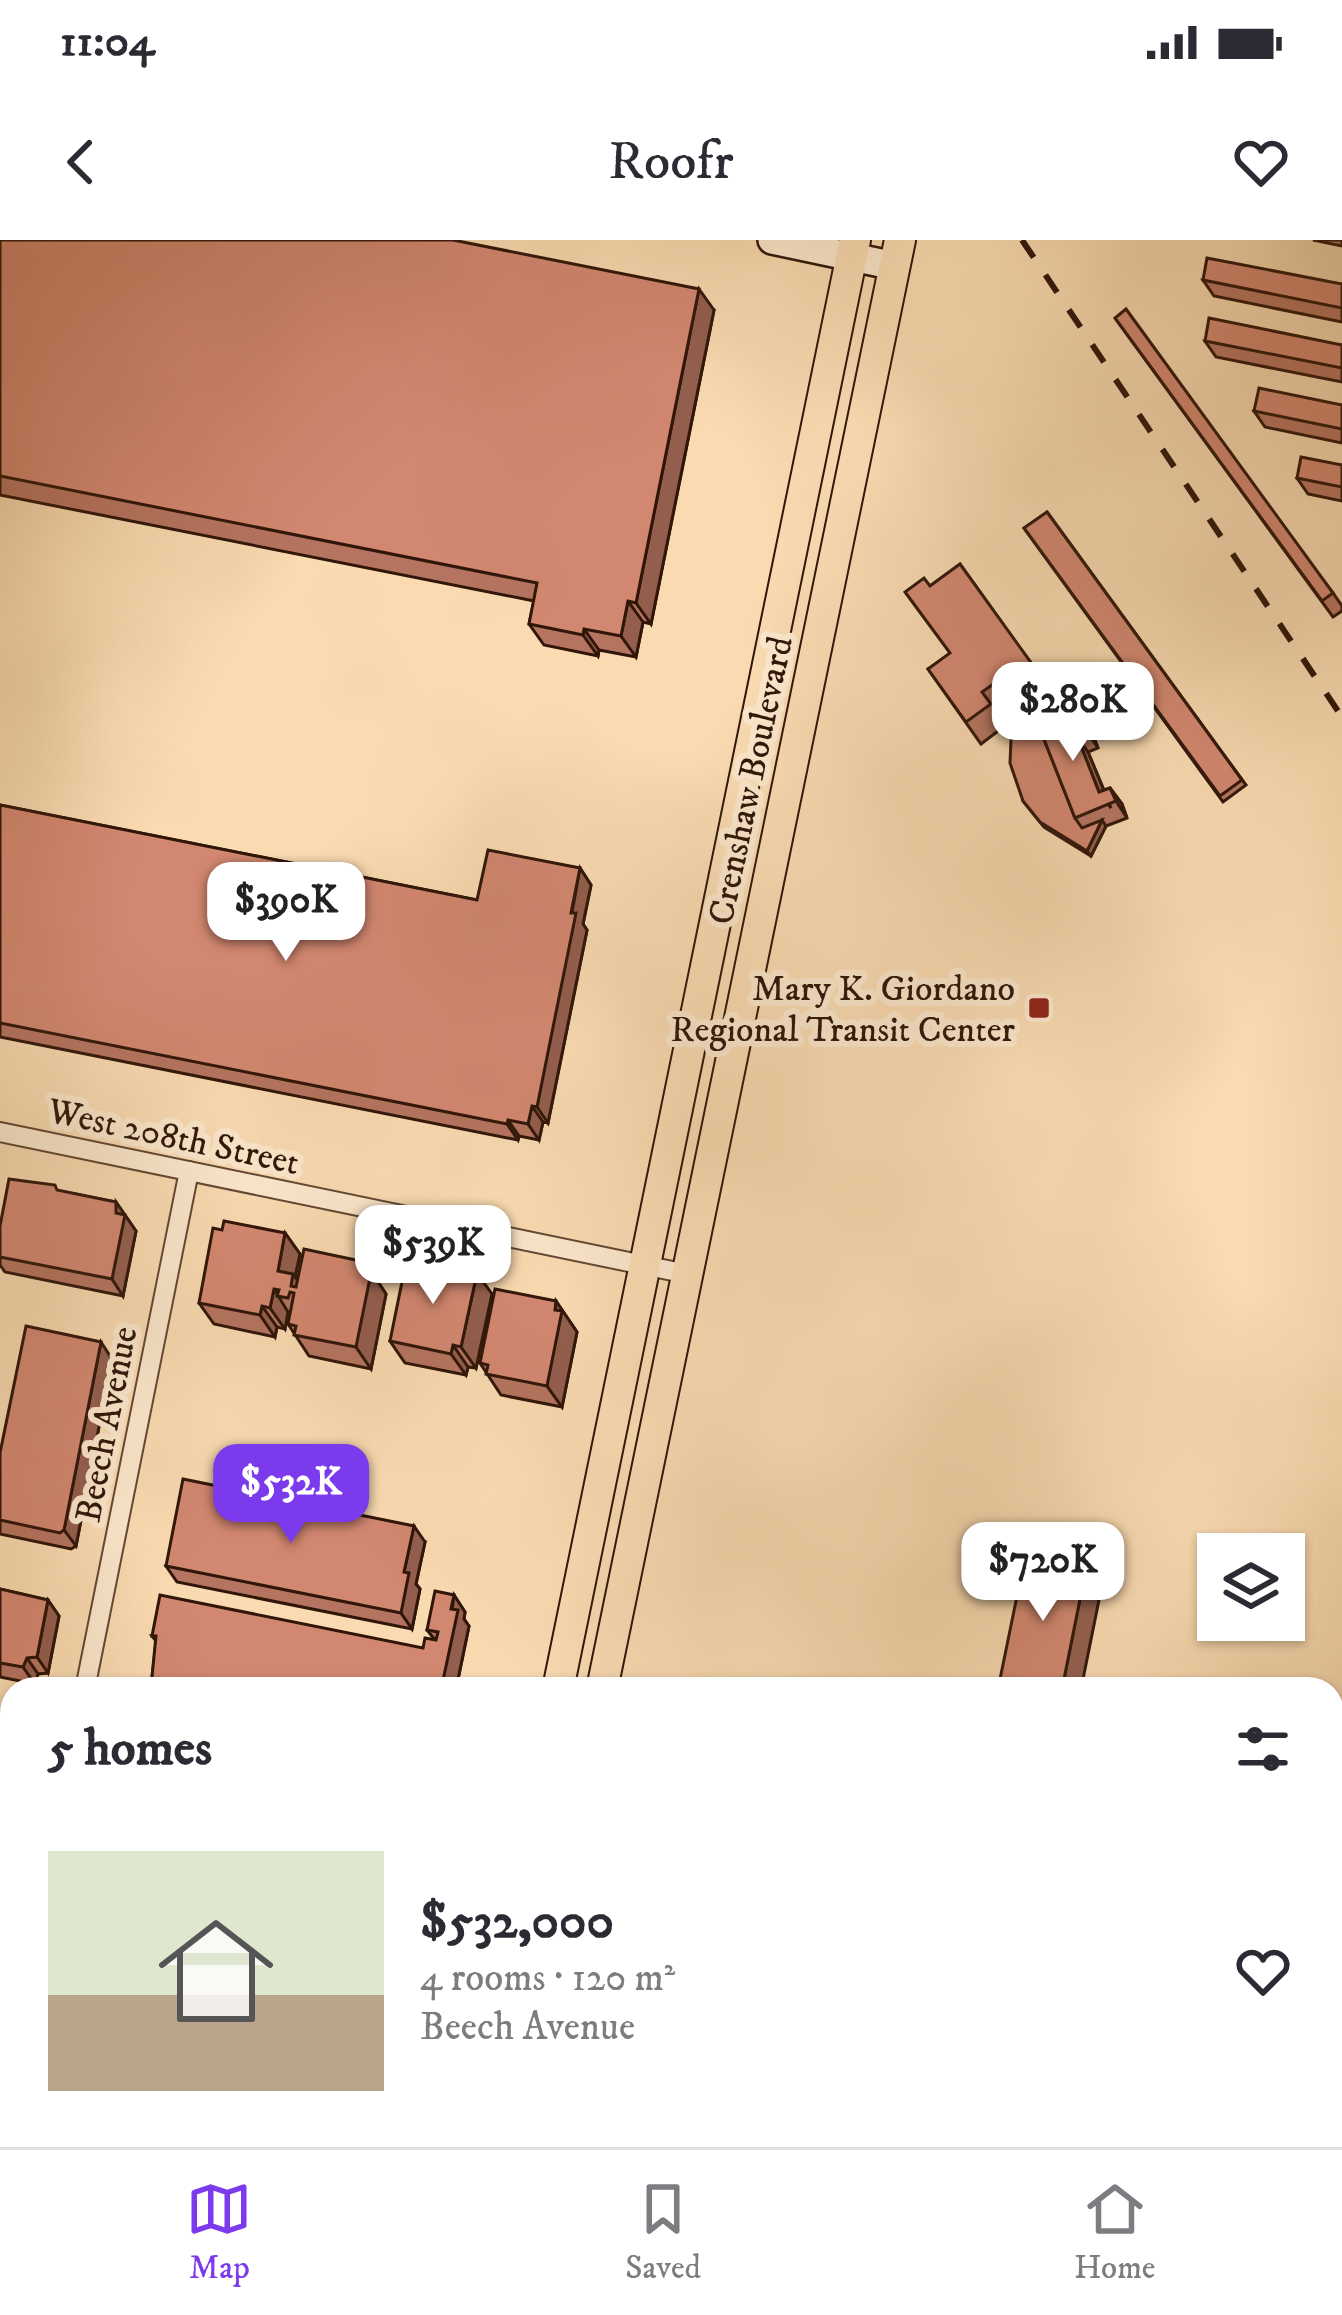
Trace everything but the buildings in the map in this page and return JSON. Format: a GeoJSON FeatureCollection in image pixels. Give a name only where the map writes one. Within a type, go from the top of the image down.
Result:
{"type":"FeatureCollection","features":[{"type":"Feature","properties":{"kind":"main road","name":"Crenshaw Boulevard"},"geometry":{"type":"LineString","coordinates":[[560,1677],[853,248]]}},
{"type":"Feature","properties":{"kind":"main road","name":"Crenshaw Boulevard"},"geometry":{"type":"LineString","coordinates":[[604,1677],[897,253]]}},
{"type":"Feature","properties":{"kind":"street"},"geometry":{"type":"LineString","coordinates":[[772,240],[897,253]]}},
{"type":"Feature","properties":{"kind":"street","name":"West 208th Street"},"geometry":{"type":"LineString","coordinates":[[0,1132],[687,1274]]}},
{"type":"Feature","properties":{"kind":"street","name":"Beech Avenue"},"geometry":{"type":"LineString","coordinates":[[88,1677],[188,1171]]}},
{"type":"Feature","properties":{"kind":"railway"},"geometry":{"type":"LineString","coordinates":[[1022,240],[1342,717]]}},
{"type":"Feature","properties":{"kind":"place","name":"Mary K. Giordano Regional Transit Center"},"geometry":{"type":"Point","coordinates":[1039,1008]}}]}
